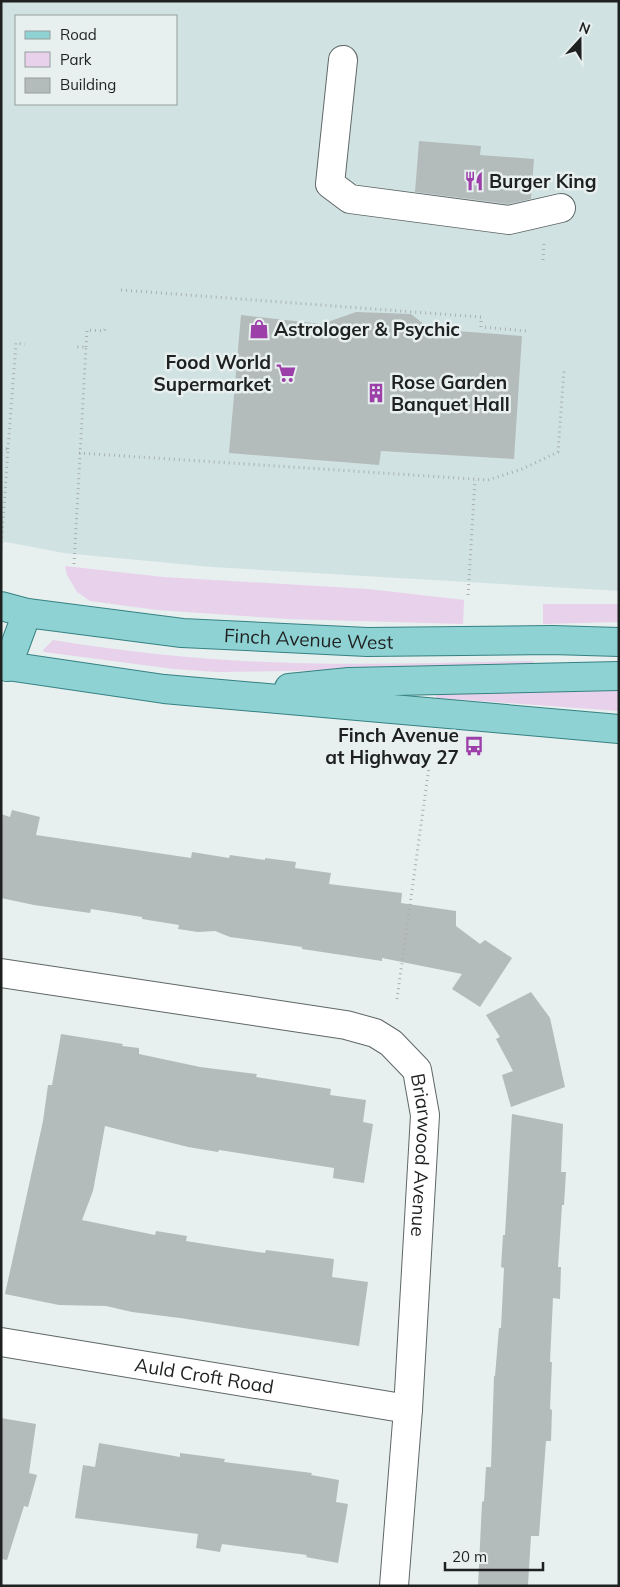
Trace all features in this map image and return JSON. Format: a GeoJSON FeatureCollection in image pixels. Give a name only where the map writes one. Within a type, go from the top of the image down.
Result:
{"type":"FeatureCollection","features":[{"type":"Feature","properties":{"kind":"main road","name":"Finch Avenue West"},"geometry":{"type":"LineString","coordinates":[[1,606],[27,613],[182,633],[367,642],[542,640],[619,642]]}},
{"type":"Feature","properties":{"kind":"main road"},"geometry":{"type":"LineString","coordinates":[[27,613],[4,666],[164,689],[619,729]]}},
{"type":"Feature","properties":{"kind":"main road"},"geometry":{"type":"LineString","coordinates":[[227,695],[349,682],[619,676]]}},
{"type":"Feature","properties":{"kind":"street"},"geometry":{"type":"LineString","coordinates":[[344,60],[330,184],[350,199],[509,220],[561,208]]}},
{"type":"Feature","properties":{"kind":"street","name":"Briarwood Avenue"},"geometry":{"type":"LineString","coordinates":[[1,972],[346,1025],[375,1034],[391,1043],[417,1070],[425,1115],[408,1409],[394,1586]]}},
{"type":"Feature","properties":{"kind":"street","name":"Auld Croft Road"},"geometry":{"type":"LineString","coordinates":[[1,1342],[408,1409]]}},
{"type":"Feature","properties":{"kind":"path"},"geometry":{"type":"LineString","coordinates":[[543,260],[544,238]]}},
{"type":"Feature","properties":{"kind":"path"},"geometry":{"type":"LineString","coordinates":[[121,290],[481,317],[481,327],[527,330]]}},
{"type":"Feature","properties":{"kind":"path"},"geometry":{"type":"LineString","coordinates":[[74,564],[87,330],[104,331],[106,328]]}},
{"type":"Feature","properties":{"kind":"path"},"geometry":{"type":"LineString","coordinates":[[1,551],[16,343],[25,344]]}},
{"type":"Feature","properties":{"kind":"path"},"geometry":{"type":"LineString","coordinates":[[76,347],[86,347]]}},
{"type":"Feature","properties":{"kind":"path"},"geometry":{"type":"LineString","coordinates":[[79,453],[488,480],[514,472],[558,452],[564,370]]}},
{"type":"Feature","properties":{"kind":"path"},"geometry":{"type":"LineString","coordinates":[[1,448],[8,448]]}},
{"type":"Feature","properties":{"kind":"path"},"geometry":{"type":"LineString","coordinates":[[468,594],[475,480]]}},
{"type":"Feature","properties":{"kind":"path"},"geometry":{"type":"LineString","coordinates":[[397,999],[429,767]]}},
{"type":"Feature","properties":{"kind":"shaded area"},"geometry":{"type":"Polygon","coordinates":[[[1,1],[619,1],[619,591],[212,567],[64,553],[1,541],[1,1]]]}},
{"type":"Feature","properties":{"kind":"green space"},"geometry":{"type":"Polygon","coordinates":[[[65,566],[163,577],[368,589],[464,600],[463,624],[287,619],[157,610],[90,601],[77,592],[67,575],[65,566]]]}},
{"type":"Feature","properties":{"kind":"green space"},"geometry":{"type":"Polygon","coordinates":[[[543,604],[619,604],[619,622],[543,624],[543,604]]]}},
{"type":"Feature","properties":{"kind":"green space"},"geometry":{"type":"Polygon","coordinates":[[[53,640],[173,656],[264,662],[353,664],[534,662],[532,664],[347,670],[217,672],[174,669],[44,652],[43,650],[53,640]]]}},
{"type":"Feature","properties":{"kind":"green space"},"geometry":{"type":"Polygon","coordinates":[[[619,689],[619,711],[437,698],[436,696],[437,694],[619,689]]]}},
{"type":"Feature","properties":{"kind":"building","name":"Burger King"},"geometry":{"type":"Polygon","coordinates":[[[419,141],[481,146],[480,155],[534,159],[531,199],[508,204],[415,192],[419,141]]]}},
{"type":"Feature","properties":{"kind":"building","name":"Rose Garden Banquet Hall"},"geometry":{"type":"Polygon","coordinates":[[[356,312],[411,314],[430,329],[522,336],[514,459],[381,451],[379,465],[229,453],[241,315],[322,324],[356,312]]]}},
{"type":"Feature","properties":{"kind":"building"},"geometry":{"type":"Polygon","coordinates":[[[12,810],[40,817],[36,835],[191,858],[192,852],[229,858],[230,855],[296,862],[295,868],[331,873],[329,884],[402,893],[401,903],[456,911],[456,926],[480,944],[485,940],[512,958],[480,1007],[452,989],[462,974],[382,958],[382,961],[230,937],[215,931],[198,932],[178,929],[179,925],[142,919],[142,917],[91,909],[90,913],[1,898],[1,814],[10,817],[12,810]]]}},
{"type":"Feature","properties":{"kind":"building"},"geometry":{"type":"Polygon","coordinates":[[[531,992],[550,1018],[565,1087],[511,1107],[502,1075],[513,1071],[496,1039],[500,1037],[486,1015],[531,992]]]}},
{"type":"Feature","properties":{"kind":"building"},"geometry":{"type":"Polygon","coordinates":[[[61,1034],[123,1044],[122,1046],[139,1048],[139,1054],[200,1067],[257,1074],[256,1077],[331,1089],[330,1095],[366,1100],[363,1122],[373,1124],[364,1183],[333,1178],[334,1168],[188,1147],[105,1126],[93,1191],[82,1220],[155,1235],[156,1231],[187,1236],[186,1241],[224,1247],[265,1253],[266,1250],[334,1259],[332,1277],[368,1282],[359,1346],[132,1312],[106,1306],[59,1305],[5,1294],[43,1121],[48,1085],[52,1085],[61,1034]]]}},
{"type":"Feature","properties":{"kind":"building"},"geometry":{"type":"Polygon","coordinates":[[[512,1114],[563,1124],[561,1172],[566,1172],[558,1267],[561,1267],[560,1299],[553,1298],[550,1362],[552,1362],[551,1441],[546,1441],[539,1536],[531,1536],[528,1585],[478,1586],[482,1502],[484,1501],[486,1467],[491,1467],[494,1376],[499,1328],[501,1328],[504,1268],[501,1267],[503,1235],[505,1235],[512,1114]]]}},
{"type":"Feature","properties":{"kind":"building"},"geometry":{"type":"Polygon","coordinates":[[[1,1418],[36,1424],[29,1473],[37,1475],[28,1507],[24,1506],[7,1560],[1,1559],[1,1418]]]}},
{"type":"Feature","properties":{"kind":"building"},"geometry":{"type":"Polygon","coordinates":[[[99,1443],[180,1457],[180,1453],[225,1459],[224,1462],[312,1473],[311,1475],[339,1480],[336,1502],[348,1504],[338,1563],[306,1557],[307,1555],[222,1544],[220,1552],[196,1548],[198,1534],[75,1518],[83,1465],[95,1467],[99,1443]]]}},
{"type":"Feature","properties":{"kind":"place","name":"Burger King"},"geometry":{"type":"Point","coordinates":[474,181]}},
{"type":"Feature","properties":{"kind":"place","name":"Astrologer & Psychic"},"geometry":{"type":"Point","coordinates":[259,329]}},
{"type":"Feature","properties":{"kind":"place","name":"Food World Supermarket"},"geometry":{"type":"Point","coordinates":[286,373]}},
{"type":"Feature","properties":{"kind":"place","name":"Rose Garden Banquet Hall"},"geometry":{"type":"Point","coordinates":[376,393]}},
{"type":"Feature","properties":{"kind":"place","name":"Finch Avenue at Highway 27"},"geometry":{"type":"Point","coordinates":[474,746]}}]}
